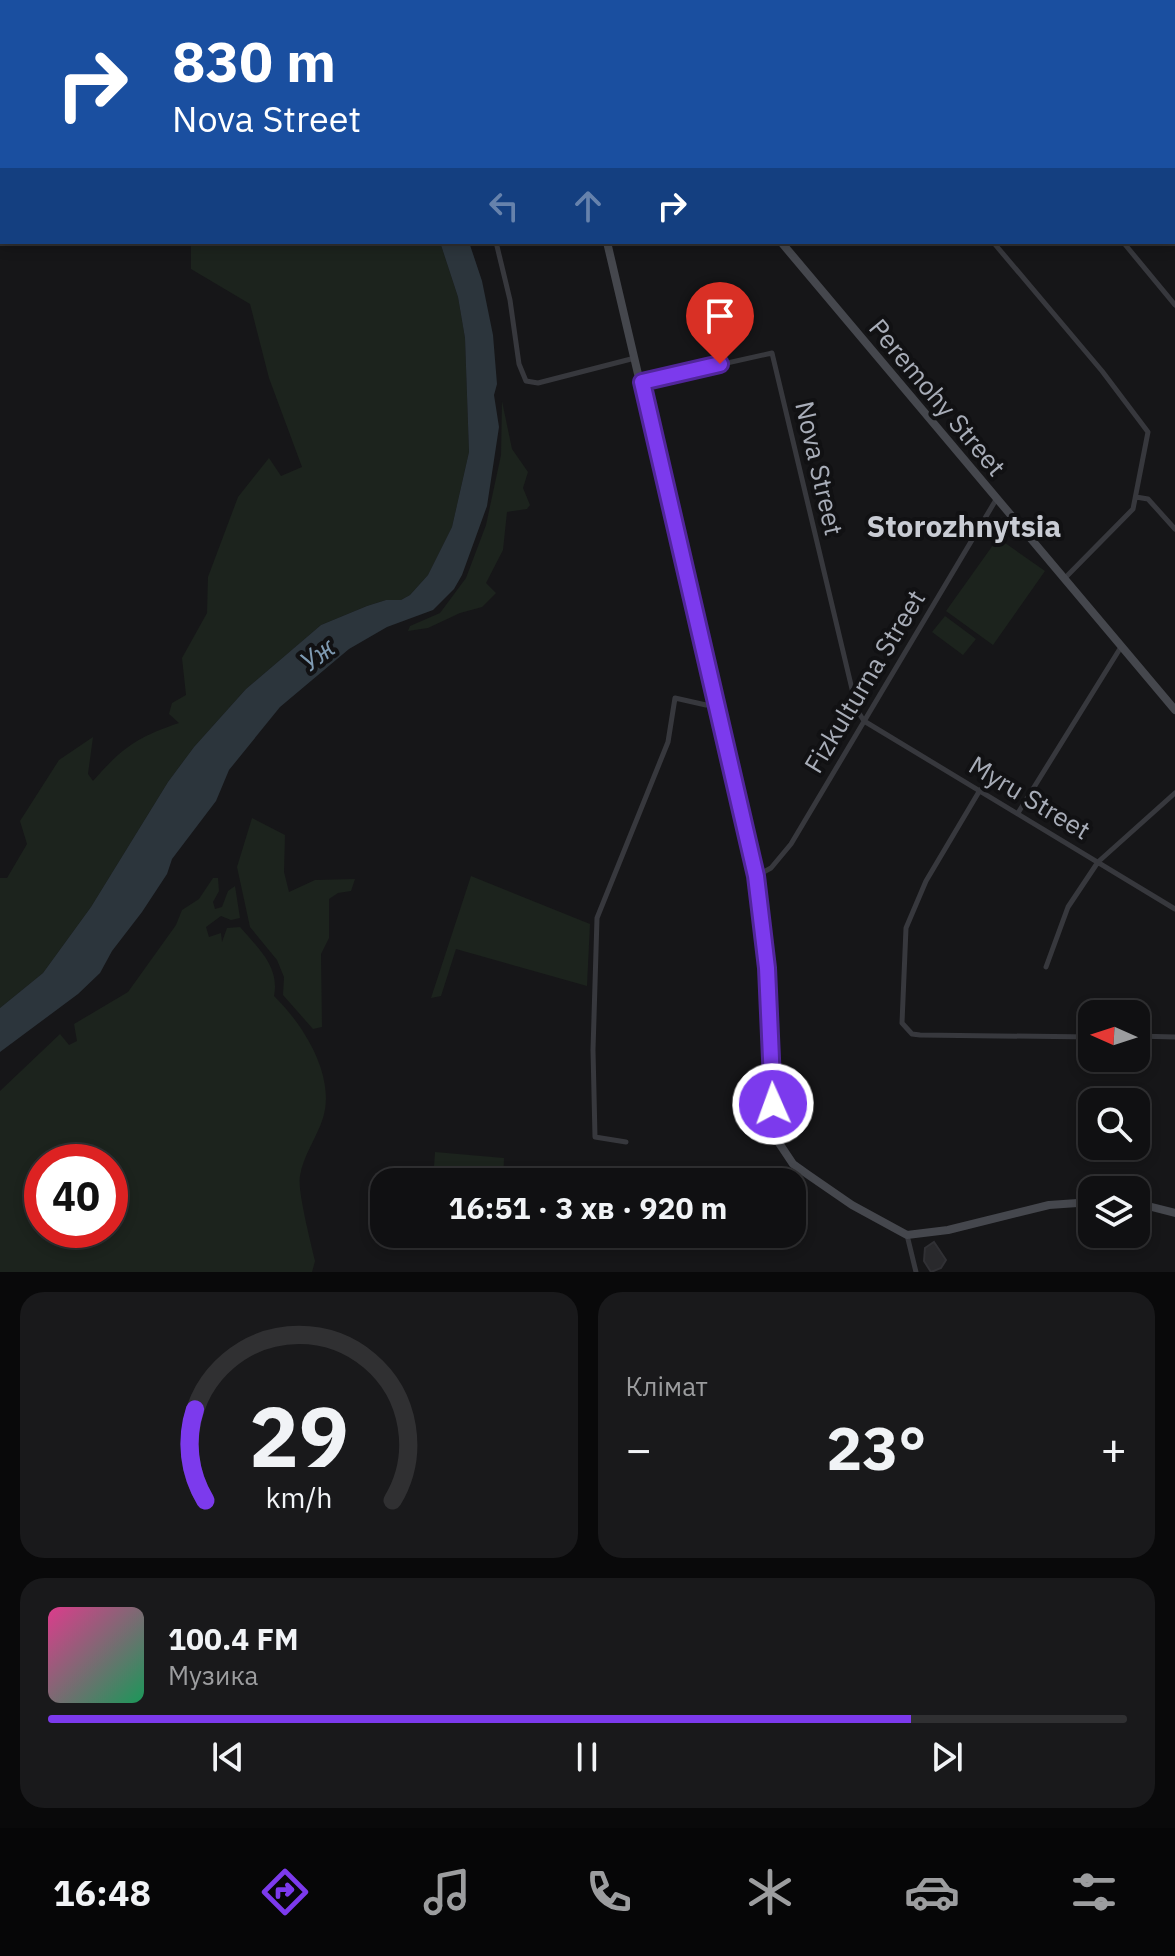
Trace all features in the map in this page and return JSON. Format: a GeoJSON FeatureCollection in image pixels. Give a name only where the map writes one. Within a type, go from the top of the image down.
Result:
{"type":"FeatureCollection","features":[{"type":"Feature","properties":{"kind":"street"},"geometry":{"type":"LineString","coordinates":[[496,244],[510,300],[519,364],[526,381],[538,383],[636,357]]}},
{"type":"Feature","properties":{"kind":"street"},"geometry":{"type":"LineString","coordinates":[[608,244],[764,918],[777,1140],[793,1164],[852,1205],[907,1235],[948,1230],[1049,1205],[1078,1203]]}},
{"type":"Feature","properties":{"kind":"street","name":"Peremohy Street"},"geometry":{"type":"LineString","coordinates":[[783,244],[1175,710]]}},
{"type":"Feature","properties":{"kind":"street"},"geometry":{"type":"LineString","coordinates":[[995,244],[1102,371],[1148,432],[1133,509],[1064,579]]}},
{"type":"Feature","properties":{"kind":"street"},"geometry":{"type":"LineString","coordinates":[[1125,244],[1175,305]]}},
{"type":"Feature","properties":{"kind":"street","name":"Nova Street"},"geometry":{"type":"LineString","coordinates":[[642,382],[772,353],[857,710],[864,721]]}},
{"type":"Feature","properties":{"kind":"street"},"geometry":{"type":"LineString","coordinates":[[1136,497],[1148,499],[1175,529]]}},
{"type":"Feature","properties":{"kind":"street","name":"Fizkulturna Street"},"geometry":{"type":"LineString","coordinates":[[756,876],[771,868],[791,844],[997,498]]}},
{"type":"Feature","properties":{"kind":"street"},"geometry":{"type":"LineString","coordinates":[[1018,813],[1122,646]]}},
{"type":"Feature","properties":{"kind":"street"},"geometry":{"type":"LineString","coordinates":[[626,1142],[595,1137],[593,1050],[597,918],[668,742],[675,698],[714,704]]}},
{"type":"Feature","properties":{"kind":"street","name":"Myru Street"},"geometry":{"type":"LineString","coordinates":[[864,721],[1175,909]]}},
{"type":"Feature","properties":{"kind":"street"},"geometry":{"type":"LineString","coordinates":[[980,790],[926,881],[906,928],[902,1023],[912,1034],[920,1035],[1078,1037]]}},
{"type":"Feature","properties":{"kind":"street"},"geometry":{"type":"LineString","coordinates":[[1046,967],[1068,907],[1098,862],[1175,793]]}},
{"type":"Feature","properties":{"kind":"street"},"geometry":{"type":"LineString","coordinates":[[1150,1036],[1175,1037]]}},
{"type":"Feature","properties":{"kind":"street"},"geometry":{"type":"LineString","coordinates":[[1150,1207],[1175,1213]]}},
{"type":"Feature","properties":{"kind":"street"},"geometry":{"type":"LineString","coordinates":[[907,1235],[916,1272]]}},
{"type":"Feature","properties":{"kind":"shaded area"},"geometry":{"type":"Polygon","coordinates":[[[191,244],[441,244],[458,297],[465,338],[469,452],[452,527],[428,575],[410,595],[401,600],[386,600],[367,606],[321,625],[246,689],[194,747],[168,782],[91,907],[43,973],[0,1008],[0,878],[7,878],[27,844],[20,821],[59,760],[93,737],[88,774],[93,781],[131,745],[179,723],[169,714],[172,703],[186,695],[182,658],[207,613],[208,577],[238,497],[269,458],[281,476],[302,467],[269,378],[250,304],[191,269],[191,244]]]}},
{"type":"Feature","properties":{"kind":"shaded area"},"geometry":{"type":"Polygon","coordinates":[[[502,401],[512,449],[528,472],[523,488],[530,505],[527,509],[507,512],[503,550],[486,583],[496,593],[482,607],[428,628],[408,631],[410,626],[440,613],[466,578],[486,525],[501,455],[502,401]]]}},
{"type":"Feature","properties":{"kind":"shaded area"},"geometry":{"type":"Polygon","coordinates":[[[998,538],[1045,571],[993,645],[946,611],[998,538]]]}},
{"type":"Feature","properties":{"kind":"shaded area"},"geometry":{"type":"Polygon","coordinates":[[[945,616],[976,639],[963,655],[932,632],[945,616]]]}},
{"type":"Feature","properties":{"kind":"shaded area"},"geometry":{"type":"Polygon","coordinates":[[[252,818],[285,835],[284,872],[289,892],[315,880],[355,879],[351,891],[338,893],[329,899],[329,938],[321,954],[322,1027],[313,1029],[283,995],[284,977],[277,960],[250,927],[237,867],[252,818]]]}},
{"type":"Feature","properties":{"kind":"shaded area"},"geometry":{"type":"Polygon","coordinates":[[[471,876],[590,924],[587,986],[456,949],[441,996],[431,998],[471,876]]]}},
{"type":"Feature","properties":{"kind":"shaded area"},"geometry":{"type":"Polygon","coordinates":[[[213,878],[218,878],[219,891],[213,902],[215,909],[222,907],[228,891],[235,886],[240,918],[231,920],[221,916],[206,927],[209,937],[221,933],[222,942],[227,928],[240,927],[254,943],[271,967],[274,996],[306,1036],[321,1068],[326,1102],[323,1118],[300,1176],[315,1261],[312,1272],[0,1272],[0,1091],[60,1034],[69,1045],[77,1041],[74,1024],[128,992],[176,925],[182,910],[199,899],[213,878]]]}},
{"type":"Feature","properties":{"kind":"shaded area"},"geometry":{"type":"Polygon","coordinates":[[[435,1152],[504,1158],[504,1168],[434,1168],[435,1152]]]}},
{"type":"Feature","properties":{"kind":"water","name":"Уж"},"geometry":{"type":"Polygon","coordinates":[[[441,244],[470,244],[482,281],[493,335],[497,384],[494,395],[499,427],[487,506],[454,589],[433,610],[387,627],[349,649],[280,707],[229,770],[216,801],[172,859],[167,874],[100,973],[78,994],[0,1052],[0,1008],[43,973],[91,907],[168,782],[194,747],[246,689],[321,625],[386,600],[401,600],[410,595],[428,575],[452,527],[469,452],[465,338],[458,297],[441,244]]]}},
{"type":"Feature","properties":{"kind":"building"},"geometry":{"type":"Polygon","coordinates":[[[934,1242],[946,1260],[941,1268],[931,1272],[924,1261],[925,1248],[934,1242]]]}},
{"type":"Feature","properties":{"kind":"district","name":"Storozhnytsia"},"geometry":{"type":"Point","coordinates":[964,525]}},
{"type":"Feature","properties":{"kind":"route"},"geometry":{"type":"LineString","coordinates":[[720,364],[642,382],[764,918],[773,1104]]}}]}
